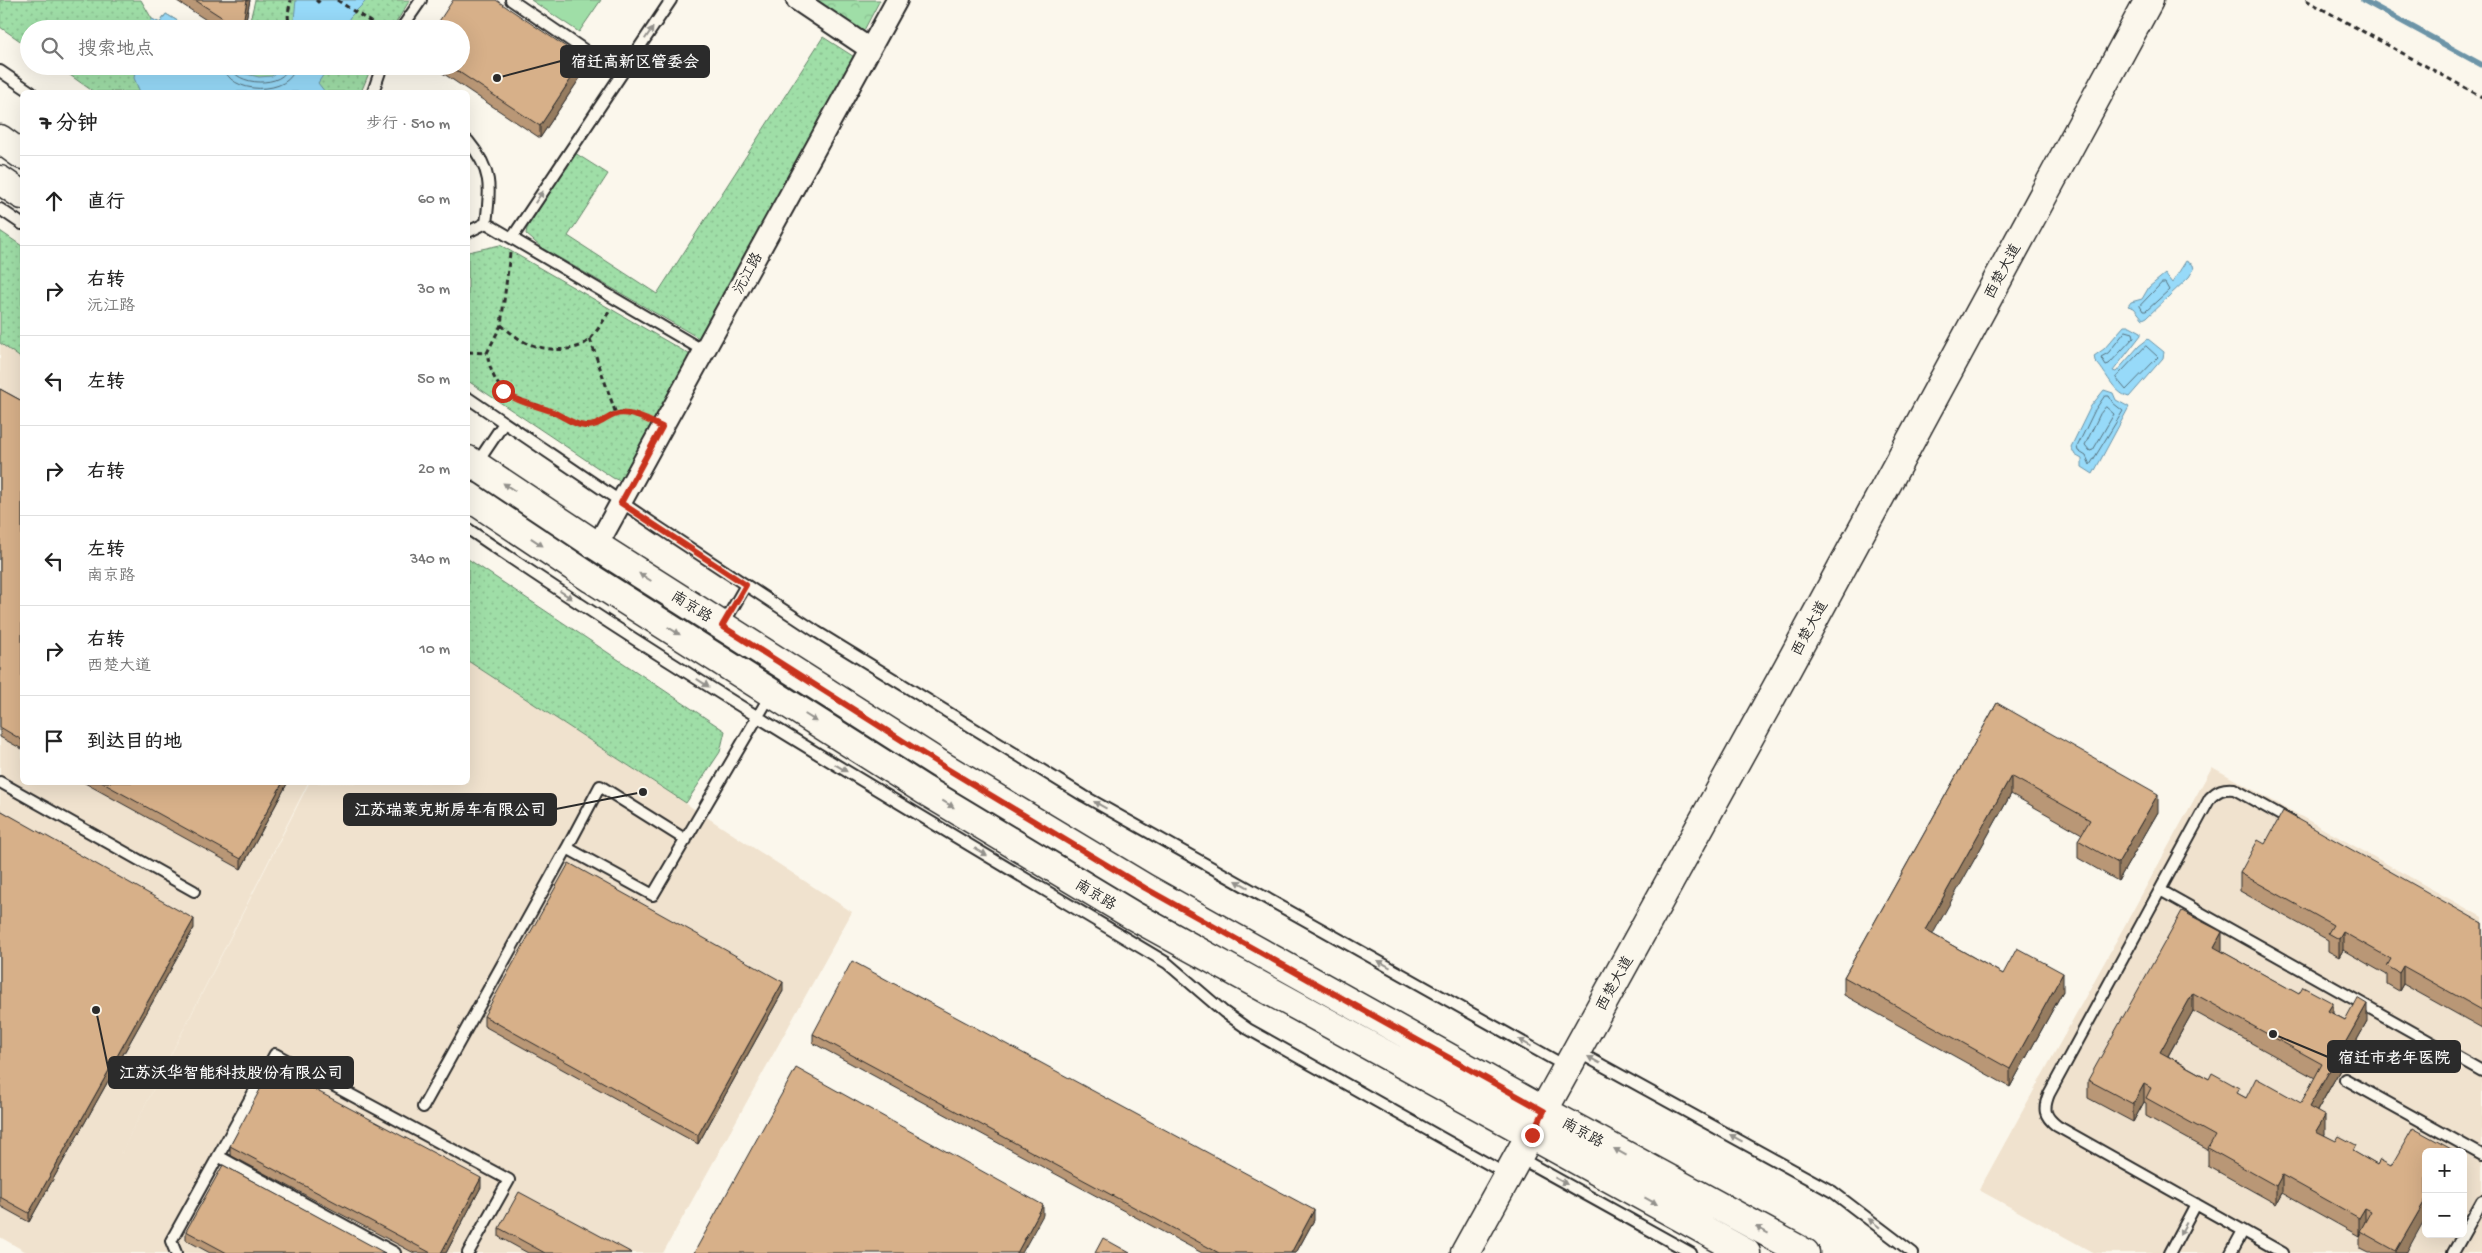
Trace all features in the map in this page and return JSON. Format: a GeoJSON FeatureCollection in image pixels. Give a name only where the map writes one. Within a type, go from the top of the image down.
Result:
{"type":"FeatureCollection","features":[{"type":"Feature","properties":{"kind":"main road","name":"西楚大道"},"geometry":{"type":"LineString","coordinates":[[1465,1253],[1520,1156],[2148,0]]}},
{"type":"Feature","properties":{"kind":"main road"},"geometry":{"type":"LineString","coordinates":[[0,139],[20,154]]}},
{"type":"Feature","properties":{"kind":"main road"},"geometry":{"type":"LineString","coordinates":[[0,180],[20,194]]}},
{"type":"Feature","properties":{"kind":"main road","name":"南京路"},"geometry":{"type":"LineString","coordinates":[[471,463],[597,546],[944,767],[1145,888],[1544,1111],[1805,1253]]}},
{"type":"Feature","properties":{"kind":"main road","name":"南京路"},"geometry":{"type":"LineString","coordinates":[[470,497],[592,579],[932,795],[1132,916],[1520,1156],[1746,1253]]}},
{"type":"Feature","properties":{"kind":"street"},"geometry":{"type":"LineString","coordinates":[[797,0],[870,49]]}},
{"type":"Feature","properties":{"kind":"street","name":"沅江路"},"geometry":{"type":"LineString","coordinates":[[597,546],[897,0]]}},
{"type":"Feature","properties":{"kind":"lane"},"geometry":{"type":"LineString","coordinates":[[407,20],[421,0]]}},
{"type":"Feature","properties":{"kind":"lane"},"geometry":{"type":"LineString","coordinates":[[511,0],[621,75]]}},
{"type":"Feature","properties":{"kind":"lane"},"geometry":{"type":"LineString","coordinates":[[512,238],[671,0]]}},
{"type":"Feature","properties":{"kind":"lane"},"geometry":{"type":"LineString","coordinates":[[0,71],[28,90]]}},
{"type":"Feature","properties":{"kind":"lane"},"geometry":{"type":"LineString","coordinates":[[375,90],[379,75]]}},
{"type":"Feature","properties":{"kind":"lane"},"geometry":{"type":"LineString","coordinates":[[470,144],[487,169],[490,186],[486,223]]}},
{"type":"Feature","properties":{"kind":"lane"},"geometry":{"type":"LineString","coordinates":[[0,209],[20,223]]}},
{"type":"Feature","properties":{"kind":"lane"},"geometry":{"type":"LineString","coordinates":[[486,223],[704,351]]}},
{"type":"Feature","properties":{"kind":"lane"},"geometry":{"type":"LineString","coordinates":[[470,231],[486,223]]}},
{"type":"Feature","properties":{"kind":"lane"},"geometry":{"type":"LineString","coordinates":[[470,399],[621,503],[817,632],[1084,796],[1572,1059],[1833,1192],[1913,1253]]}},
{"type":"Feature","properties":{"kind":"lane"},"geometry":{"type":"LineString","coordinates":[[471,463],[504,423]]}},
{"type":"Feature","properties":{"kind":"lane"},"geometry":{"type":"LineString","coordinates":[[470,530],[532,573],[757,718],[1167,963],[1224,1012],[1248,1029],[1520,1156],[1691,1253]]}},
{"type":"Feature","properties":{"kind":"lane"},"geometry":{"type":"LineString","coordinates":[[722,626],[746,585]]}},
{"type":"Feature","properties":{"kind":"lane"},"geometry":{"type":"LineString","coordinates":[[567,848],[653,895],[772,693]]}},
{"type":"Feature","properties":{"kind":"lane"},"geometry":{"type":"LineString","coordinates":[[0,782],[194,891]]}},
{"type":"Feature","properties":{"kind":"lane"},"geometry":{"type":"LineString","coordinates":[[424,1107],[600,786],[686,840]]}},
{"type":"Feature","properties":{"kind":"lane"},"geometry":{"type":"LineString","coordinates":[[2283,1253],[2057,1126],[2048,1118],[2045,1112],[2049,1094],[2210,798],[2217,791],[2226,788],[2234,789],[2302,827]]}},
{"type":"Feature","properties":{"kind":"lane"},"geometry":{"type":"LineString","coordinates":[[2160,890],[2482,1071]]}},
{"type":"Feature","properties":{"kind":"lane"},"geometry":{"type":"LineString","coordinates":[[176,1253],[171,1241],[275,1054],[509,1180],[468,1253]]}},
{"type":"Feature","properties":{"kind":"lane"},"geometry":{"type":"LineString","coordinates":[[2345,1079],[2482,1155]]}},
{"type":"Feature","properties":{"kind":"lane"},"geometry":{"type":"LineString","coordinates":[[218,1156],[395,1253]]}},
{"type":"Feature","properties":{"kind":"lane"},"geometry":{"type":"LineString","coordinates":[[2453,1253],[2482,1201]]}},
{"type":"Feature","properties":{"kind":"lane"},"geometry":{"type":"LineString","coordinates":[[2170,1253],[2196,1204]]}},
{"type":"Feature","properties":{"kind":"lane"},"geometry":{"type":"LineString","coordinates":[[2231,1253],[2243,1231]]}},
{"type":"Feature","properties":{"kind":"path"},"geometry":{"type":"LineString","coordinates":[[288,20],[291,0]]}},
{"type":"Feature","properties":{"kind":"path"},"geometry":{"type":"LineString","coordinates":[[316,0],[318,2],[320,0]]}},
{"type":"Feature","properties":{"kind":"path"},"geometry":{"type":"LineString","coordinates":[[337,0],[368,20]]}},
{"type":"Feature","properties":{"kind":"path"},"geometry":{"type":"LineString","coordinates":[[2306,0],[2482,97]]}},
{"type":"Feature","properties":{"kind":"path"},"geometry":{"type":"LineString","coordinates":[[512,238],[501,325],[487,353],[493,375],[503,391],[511,397],[584,426],[593,426],[616,414],[632,416],[662,427]]}},
{"type":"Feature","properties":{"kind":"path"},"geometry":{"type":"LineString","coordinates":[[501,325],[519,339],[540,348],[570,348],[583,344],[590,339],[617,300]]}},
{"type":"Feature","properties":{"kind":"path"},"geometry":{"type":"LineString","coordinates":[[590,339],[616,414]]}},
{"type":"Feature","properties":{"kind":"path"},"geometry":{"type":"LineString","coordinates":[[470,352],[487,353]]}},
{"type":"Feature","properties":{"kind":"shaded area"},"geometry":{"type":"Polygon","coordinates":[[[0,343],[20,358],[20,785],[307,785],[121,1153],[308,785],[470,785],[470,662],[852,912],[663,1253],[28,1253],[0,1237],[0,343]]]}},
{"type":"Feature","properties":{"kind":"shaded area"},"geometry":{"type":"Polygon","coordinates":[[[2212,767],[2482,917],[2482,1253],[2094,1253],[1979,1190],[2212,767]]]}},
{"type":"Feature","properties":{"kind":"green space"},"geometry":{"type":"Polygon","coordinates":[[[0,0],[141,0],[154,20],[20,20],[20,41],[0,27],[0,0]]]}},
{"type":"Feature","properties":{"kind":"green space"},"geometry":{"type":"Polygon","coordinates":[[[255,0],[410,0],[398,20],[250,20],[255,0]]]}},
{"type":"Feature","properties":{"kind":"green space"},"geometry":{"type":"Polygon","coordinates":[[[531,0],[601,0],[579,32],[531,0]]]}},
{"type":"Feature","properties":{"kind":"green space"},"geometry":{"type":"Polygon","coordinates":[[[812,0],[880,0],[862,34],[812,0]]]}},
{"type":"Feature","properties":{"kind":"green space"},"geometry":{"type":"Polygon","coordinates":[[[166,14],[176,20],[162,20],[166,14]]]}},
{"type":"Feature","properties":{"kind":"green space"},"geometry":{"type":"Polygon","coordinates":[[[823,37],[859,60],[704,341],[542,248],[526,234],[527,228],[575,153],[608,174],[568,236],[657,294],[823,37]]]}},
{"type":"Feature","properties":{"kind":"green space"},"geometry":{"type":"Polygon","coordinates":[[[70,75],[368,75],[362,90],[91,90],[70,75]]]}},
{"type":"Feature","properties":{"kind":"green space"},"geometry":{"type":"Polygon","coordinates":[[[0,231],[20,245],[20,358],[0,343],[0,231]]]}},
{"type":"Feature","properties":{"kind":"green space"},"geometry":{"type":"Polygon","coordinates":[[[500,245],[694,357],[626,479],[620,481],[613,478],[470,382],[470,252],[500,245]]]}},
{"type":"Feature","properties":{"kind":"green space"},"geometry":{"type":"Polygon","coordinates":[[[470,560],[725,731],[720,752],[686,803],[470,662],[470,560]]]}},
{"type":"Feature","properties":{"kind":"water"},"geometry":{"type":"Polygon","coordinates":[[[296,0],[367,0],[348,20],[294,20],[296,0]]]}},
{"type":"Feature","properties":{"kind":"water"},"geometry":{"type":"Polygon","coordinates":[[[166,14],[176,20],[162,20],[166,14]]]}},
{"type":"Feature","properties":{"kind":"water"},"geometry":{"type":"Polygon","coordinates":[[[134,75],[250,75],[259,77],[273,75],[323,75],[318,83],[323,90],[139,90],[134,75]]]}},
{"type":"Feature","properties":{"kind":"water"},"geometry":{"type":"Polygon","coordinates":[[[2186,261],[2193,265],[2194,269],[2189,277],[2147,317],[2143,319],[2134,308],[2128,306],[2131,302],[2142,299],[2149,287],[2165,274],[2172,283],[2186,261]]]}},
{"type":"Feature","properties":{"kind":"water"},"geometry":{"type":"Polygon","coordinates":[[[2124,326],[2130,326],[2141,332],[2141,335],[2113,371],[2116,372],[2139,346],[2148,339],[2164,352],[2163,358],[2129,397],[2118,391],[2095,361],[2094,356],[2104,349],[2124,326]]]}},
{"type":"Feature","properties":{"kind":"water"},"geometry":{"type":"Polygon","coordinates":[[[2104,390],[2113,393],[2116,400],[2129,407],[2093,474],[2082,467],[2082,459],[2075,455],[2071,447],[2091,406],[2104,390]]]}},
{"type":"Feature","properties":{"kind":"building"},"geometry":{"type":"Polygon","coordinates":[[[195,0],[247,0],[244,20],[226,20],[195,0]]]}},
{"type":"Feature","properties":{"kind":"building"},"geometry":{"type":"Polygon","coordinates":[[[453,0],[496,0],[584,59],[540,126],[464,75],[470,75],[470,20],[440,20],[453,0]]]}},
{"type":"Feature","properties":{"kind":"building"},"geometry":{"type":"Polygon","coordinates":[[[0,389],[20,400],[20,739],[0,727],[0,389]]]}},
{"type":"Feature","properties":{"kind":"building"},"geometry":{"type":"Polygon","coordinates":[[[1997,703],[2158,794],[2118,863],[2078,840],[2090,820],[2011,776],[1925,930],[2003,974],[2017,948],[2063,973],[2010,1069],[1844,977],[1997,703]]]}},
{"type":"Feature","properties":{"kind":"building"},"geometry":{"type":"Polygon","coordinates":[[[106,785],[281,785],[241,859],[106,785]]]}},
{"type":"Feature","properties":{"kind":"building"},"geometry":{"type":"Polygon","coordinates":[[[0,810],[194,919],[29,1213],[0,1197],[0,810]]]}},
{"type":"Feature","properties":{"kind":"building"},"geometry":{"type":"Polygon","coordinates":[[[2283,811],[2482,923],[2482,1010],[2403,966],[2399,973],[2387,966],[2391,959],[2343,932],[2339,939],[2328,933],[2333,925],[2240,873],[2258,840],[2265,844],[2283,811]]]}},
{"type":"Feature","properties":{"kind":"building"},"geometry":{"type":"Polygon","coordinates":[[[569,863],[783,982],[698,1135],[484,1016],[569,863]]]}},
{"type":"Feature","properties":{"kind":"building"},"geometry":{"type":"Polygon","coordinates":[[[2182,911],[2222,932],[2214,947],[2299,994],[2303,987],[2333,1003],[2328,1011],[2345,1020],[2357,998],[2367,1004],[2309,1107],[2325,1116],[2316,1131],[2336,1141],[2339,1136],[2356,1145],[2353,1151],[2377,1165],[2380,1160],[2391,1166],[2413,1128],[2449,1148],[2422,1148],[2422,1206],[2396,1251],[2360,1231],[2371,1211],[2365,1208],[2359,1218],[2282,1175],[2276,1186],[2208,1148],[2215,1136],[2146,1098],[2151,1088],[2144,1084],[2133,1104],[2088,1080],[2182,911]],[[2193,993],[2160,1052],[2209,1079],[2212,1073],[2239,1088],[2237,1093],[2246,1098],[2256,1078],[2301,1103],[2322,1064],[2193,993]]]}},
{"type":"Feature","properties":{"kind":"building"},"geometry":{"type":"Polygon","coordinates":[[[852,961],[1314,1210],[1291,1253],[1219,1253],[813,1034],[852,961]]]}},
{"type":"Feature","properties":{"kind":"building"},"geometry":{"type":"Polygon","coordinates":[[[272,1067],[481,1178],[441,1253],[431,1253],[230,1146],[272,1067]]]}},
{"type":"Feature","properties":{"kind":"building"},"geometry":{"type":"Polygon","coordinates":[[[796,1068],[1043,1205],[1017,1253],[694,1253],[796,1068]]]}},
{"type":"Feature","properties":{"kind":"building"},"geometry":{"type":"Polygon","coordinates":[[[223,1165],[385,1253],[227,1253],[186,1231],[223,1165]]]}},
{"type":"Feature","properties":{"kind":"building"},"geometry":{"type":"Polygon","coordinates":[[[519,1192],[632,1253],[545,1253],[499,1228],[519,1192]]]}},
{"type":"Feature","properties":{"kind":"building"},"geometry":{"type":"Polygon","coordinates":[[[1103,1238],[1130,1253],[1095,1253],[1103,1238]]]}},
{"type":"Feature","properties":{"kind":"waterway"},"geometry":{"type":"LineString","coordinates":[[2363,0],[2482,65]]}},
{"type":"Feature","properties":{"kind":"place","name":"宿迁高新区管委会"},"geometry":{"type":"Point","coordinates":[497,78]}},
{"type":"Feature","properties":{"kind":"place","name":"江苏瑞莱克斯房车有限公司"},"geometry":{"type":"Point","coordinates":[643,792]}},
{"type":"Feature","properties":{"kind":"place","name":"江苏沃华智能科技股份有限公司"},"geometry":{"type":"Point","coordinates":[96,1010]}},
{"type":"Feature","properties":{"kind":"place","name":"宿迁市老年医院"},"geometry":{"type":"Point","coordinates":[2273,1034]}},
{"type":"Feature","properties":{"kind":"route"},"geometry":{"type":"LineString","coordinates":[[503,391],[519,401],[529,403],[584,426],[593,426],[616,414],[624,414],[662,427],[621,503],[746,585],[722,626],[944,767],[1145,888],[1544,1111],[1532,1135]]}}]}
